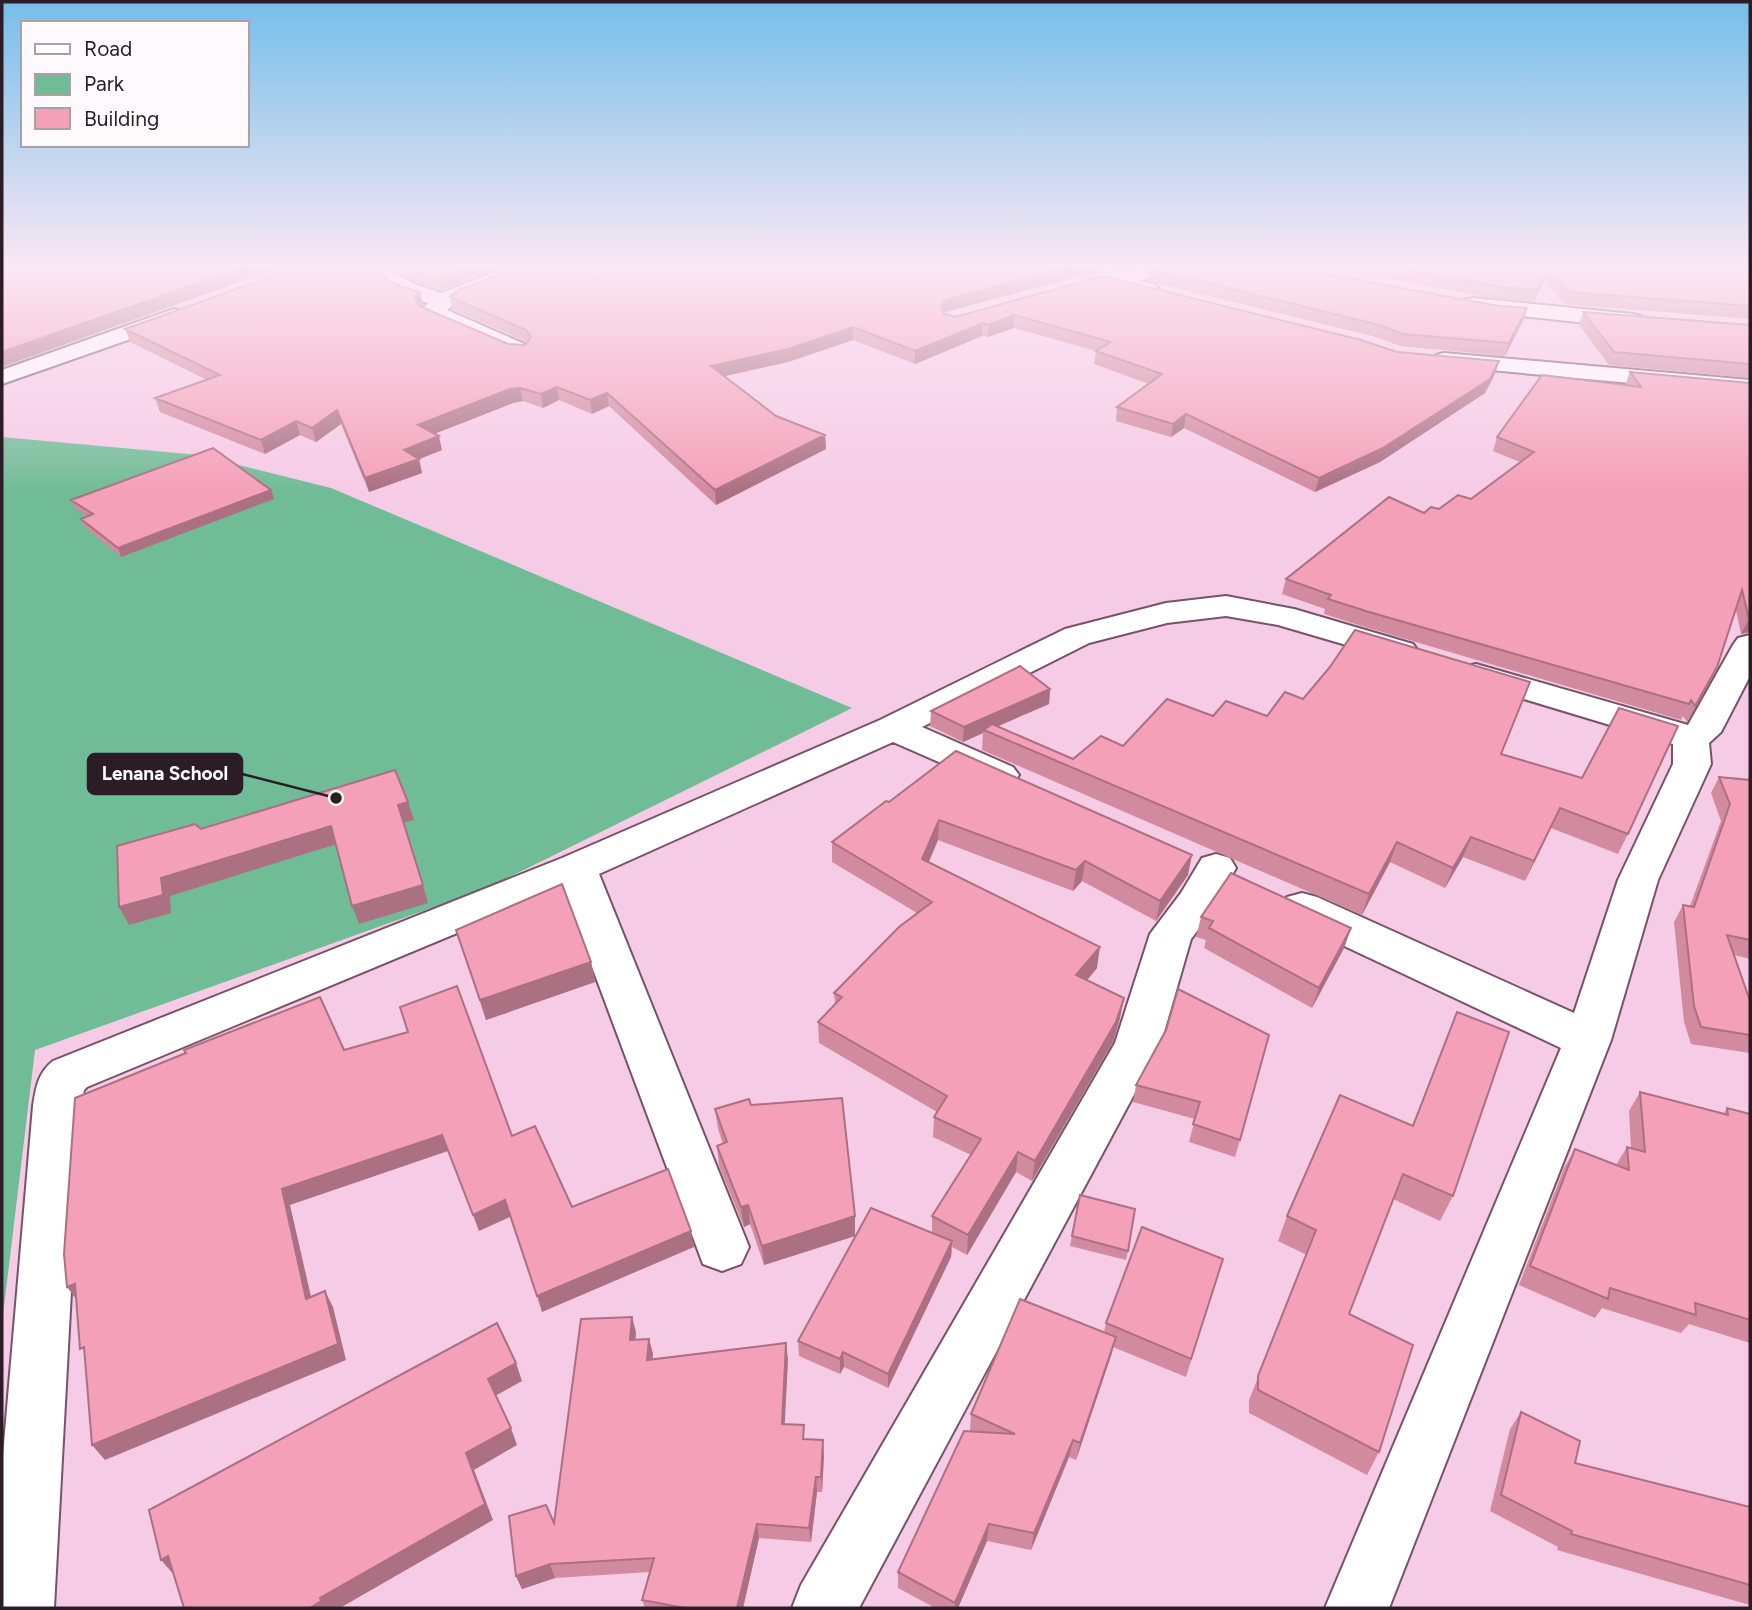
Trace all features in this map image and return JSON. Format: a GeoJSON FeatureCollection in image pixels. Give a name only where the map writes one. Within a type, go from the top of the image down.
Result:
{"type":"FeatureCollection","features":[{"type":"Feature","properties":{"kind":"street"},"geometry":{"type":"LineString","coordinates":[[4,377],[101,342]]}},
{"type":"Feature","properties":{"kind":"street"},"geometry":{"type":"LineString","coordinates":[[501,342],[519,350]]}},
{"type":"Feature","properties":{"kind":"street"},"geometry":{"type":"LineString","coordinates":[[1422,358],[1750,387]]}},
{"type":"Feature","properties":{"kind":"street"},"geometry":{"type":"LineString","coordinates":[[22,1608],[61,1082],[71,1074],[576,868],[893,728],[1077,636],[1178,611],[1226,606],[1283,616],[1691,738],[1703,732],[1750,645]]}},
{"type":"Feature","properties":{"kind":"street"},"geometry":{"type":"LineString","coordinates":[[893,728],[1039,791]]}},
{"type":"Feature","properties":{"kind":"street"},"geometry":{"type":"LineString","coordinates":[[1357,1608],[1588,1040],[1638,880],[1692,764],[1691,738]]}},
{"type":"Feature","properties":{"kind":"street"},"geometry":{"type":"LineString","coordinates":[[576,868],[722,1247]]}},
{"type":"Feature","properties":{"kind":"street"},"geometry":{"type":"LineString","coordinates":[[824,1608],[1137,1046],[1171,934],[1196,904],[1228,874],[1588,1040]]}},
{"type":"Feature","properties":{"kind":"green space"},"geometry":{"type":"Polygon","coordinates":[[[2,437],[199,455],[331,488],[852,708],[487,888],[35,1050],[2,1323],[2,437]]]}},
{"type":"Feature","properties":{"kind":"building"},"geometry":{"type":"Polygon","coordinates":[[[2,342],[30,342],[2,352],[2,342]]]}},
{"type":"Feature","properties":{"kind":"building"},"geometry":{"type":"Polygon","coordinates":[[[152,342],[504,342],[525,345],[527,342],[808,342],[711,366],[776,416],[825,435],[715,490],[607,393],[590,400],[557,387],[541,394],[520,388],[510,389],[418,425],[439,436],[404,450],[419,459],[365,478],[337,410],[312,428],[296,421],[261,440],[155,398],[220,375],[152,342]]]}},
{"type":"Feature","properties":{"kind":"building"},"geometry":{"type":"Polygon","coordinates":[[[892,342],[937,342],[915,351],[892,342]]]}},
{"type":"Feature","properties":{"kind":"building"},"geometry":{"type":"Polygon","coordinates":[[[1111,342],[1367,342],[1397,352],[1499,361],[1490,379],[1383,448],[1319,478],[1186,414],[1173,424],[1117,407],[1162,374],[1096,351],[1111,342]]]}},
{"type":"Feature","properties":{"kind":"building"},"geometry":{"type":"Polygon","coordinates":[[[1606,342],[1750,342],[1750,364],[1614,352],[1606,342]]]}},
{"type":"Feature","properties":{"kind":"building"},"geometry":{"type":"Polygon","coordinates":[[[1630,372],[1750,383],[1750,619],[1742,590],[1717,667],[1695,706],[1691,700],[1689,704],[1369,612],[1328,599],[1331,595],[1286,579],[1389,497],[1424,513],[1431,507],[1439,509],[1458,495],[1471,499],[1534,452],[1497,437],[1542,375],[1641,387],[1630,372]]]}},
{"type":"Feature","properties":{"kind":"building"},"geometry":{"type":"Polygon","coordinates":[[[213,448],[271,490],[118,548],[81,519],[93,514],[71,500],[213,448]]]}},
{"type":"Feature","properties":{"kind":"building"},"geometry":{"type":"Polygon","coordinates":[[[1355,630],[1530,682],[1501,754],[1582,778],[1619,708],[1678,726],[1628,834],[1560,808],[1534,861],[1471,837],[1453,868],[1397,842],[1369,894],[984,730],[992,724],[1073,759],[1101,736],[1123,746],[1167,699],[1213,716],[1226,701],[1267,716],[1285,692],[1303,699],[1330,667],[1355,630]]]}},
{"type":"Feature","properties":{"kind":"building"},"geometry":{"type":"Polygon","coordinates":[[[1020,666],[1050,689],[964,727],[931,711],[1020,666]]]}},
{"type":"Feature","properties":{"kind":"building"},"geometry":{"type":"Polygon","coordinates":[[[956,751],[1192,855],[1160,901],[1085,861],[1076,870],[939,820],[922,859],[1100,947],[1076,975],[1124,998],[1116,1022],[1035,1161],[1018,1152],[968,1235],[932,1216],[981,1139],[934,1117],[947,1096],[818,1022],[842,997],[834,993],[899,927],[932,902],[832,842],[956,751]]]}},
{"type":"Feature","properties":{"kind":"building"},"geometry":{"type":"Polygon","coordinates":[[[395,770],[408,802],[398,805],[423,885],[352,906],[331,826],[161,878],[163,895],[119,907],[117,846],[195,824],[201,829],[395,770]]]}},
{"type":"Feature","properties":{"kind":"building"},"geometry":{"type":"Polygon","coordinates":[[[1719,777],[1750,780],[1750,940],[1727,935],[1750,1001],[1750,1035],[1701,1027],[1694,1006],[1683,905],[1694,907],[1730,804],[1719,777]]]}},
{"type":"Feature","properties":{"kind":"building"},"geometry":{"type":"Polygon","coordinates":[[[1231,873],[1351,928],[1319,988],[1209,928],[1213,921],[1201,917],[1231,873]]]}},
{"type":"Feature","properties":{"kind":"building"},"geometry":{"type":"Polygon","coordinates":[[[562,884],[591,962],[480,1000],[456,930],[562,884]]]}},
{"type":"Feature","properties":{"kind":"building"},"geometry":{"type":"Polygon","coordinates":[[[457,986],[512,1136],[535,1126],[572,1207],[668,1169],[691,1231],[537,1296],[505,1200],[473,1215],[442,1135],[282,1189],[306,1299],[325,1291],[338,1344],[92,1445],[84,1347],[80,1349],[75,1284],[67,1287],[64,1254],[75,1098],[186,1053],[184,1050],[320,997],[344,1050],[408,1032],[400,1007],[457,986]]]}},
{"type":"Feature","properties":{"kind":"building"},"geometry":{"type":"Polygon","coordinates":[[[1178,989],[1269,1035],[1240,1140],[1193,1124],[1200,1102],[1136,1085],[1166,1030],[1178,989]]]}},
{"type":"Feature","properties":{"kind":"building"},"geometry":{"type":"Polygon","coordinates":[[[1457,1012],[1509,1032],[1453,1196],[1403,1174],[1349,1314],[1413,1345],[1379,1452],[1258,1390],[1258,1376],[1316,1230],[1287,1216],[1340,1095],[1413,1126],[1457,1012]]]}},
{"type":"Feature","properties":{"kind":"building"},"geometry":{"type":"Polygon","coordinates":[[[1640,1092],[1728,1115],[1727,1108],[1750,1114],[1750,1320],[1695,1303],[1696,1315],[1610,1288],[1608,1299],[1530,1266],[1575,1149],[1629,1170],[1627,1147],[1645,1152],[1640,1092]]]}},
{"type":"Feature","properties":{"kind":"building"},"geometry":{"type":"Polygon","coordinates":[[[842,1098],[855,1216],[762,1246],[748,1205],[741,1207],[717,1146],[727,1142],[715,1109],[749,1099],[751,1105],[842,1098]]]}},
{"type":"Feature","properties":{"kind":"building"},"geometry":{"type":"Polygon","coordinates":[[[1080,1195],[1135,1209],[1128,1251],[1072,1236],[1080,1195]]]}},
{"type":"Feature","properties":{"kind":"building"},"geometry":{"type":"Polygon","coordinates":[[[871,1208],[952,1241],[888,1374],[843,1352],[840,1359],[798,1341],[871,1208]]]}},
{"type":"Feature","properties":{"kind":"building"},"geometry":{"type":"Polygon","coordinates":[[[1142,1227],[1223,1259],[1191,1359],[1106,1323],[1142,1227]]]}},
{"type":"Feature","properties":{"kind":"building"},"geometry":{"type":"Polygon","coordinates":[[[1020,1299],[1116,1337],[1080,1443],[1073,1440],[1034,1533],[989,1524],[955,1603],[898,1572],[964,1431],[1015,1434],[971,1414],[1020,1299]]]}},
{"type":"Feature","properties":{"kind":"building"},"geometry":{"type":"Polygon","coordinates":[[[632,1317],[630,1340],[649,1339],[647,1360],[786,1343],[782,1424],[804,1425],[803,1439],[823,1440],[821,1477],[816,1477],[809,1528],[757,1524],[737,1608],[685,1608],[642,1600],[654,1558],[550,1564],[516,1576],[509,1516],[546,1505],[554,1523],[581,1319],[632,1317]]]}},
{"type":"Feature","properties":{"kind":"building"},"geometry":{"type":"Polygon","coordinates":[[[497,1323],[516,1363],[488,1379],[511,1428],[466,1453],[485,1504],[320,1598],[321,1601],[310,1608],[184,1608],[168,1556],[161,1560],[149,1510],[497,1323]]]}},
{"type":"Feature","properties":{"kind":"building"},"geometry":{"type":"Polygon","coordinates":[[[1521,1412],[1580,1441],[1575,1463],[1750,1507],[1750,1585],[1571,1534],[1572,1531],[1501,1495],[1521,1412]]]}},
{"type":"Feature","properties":{"kind":"place","name":"Lenana School"},"geometry":{"type":"Point","coordinates":[336,798]}}]}
